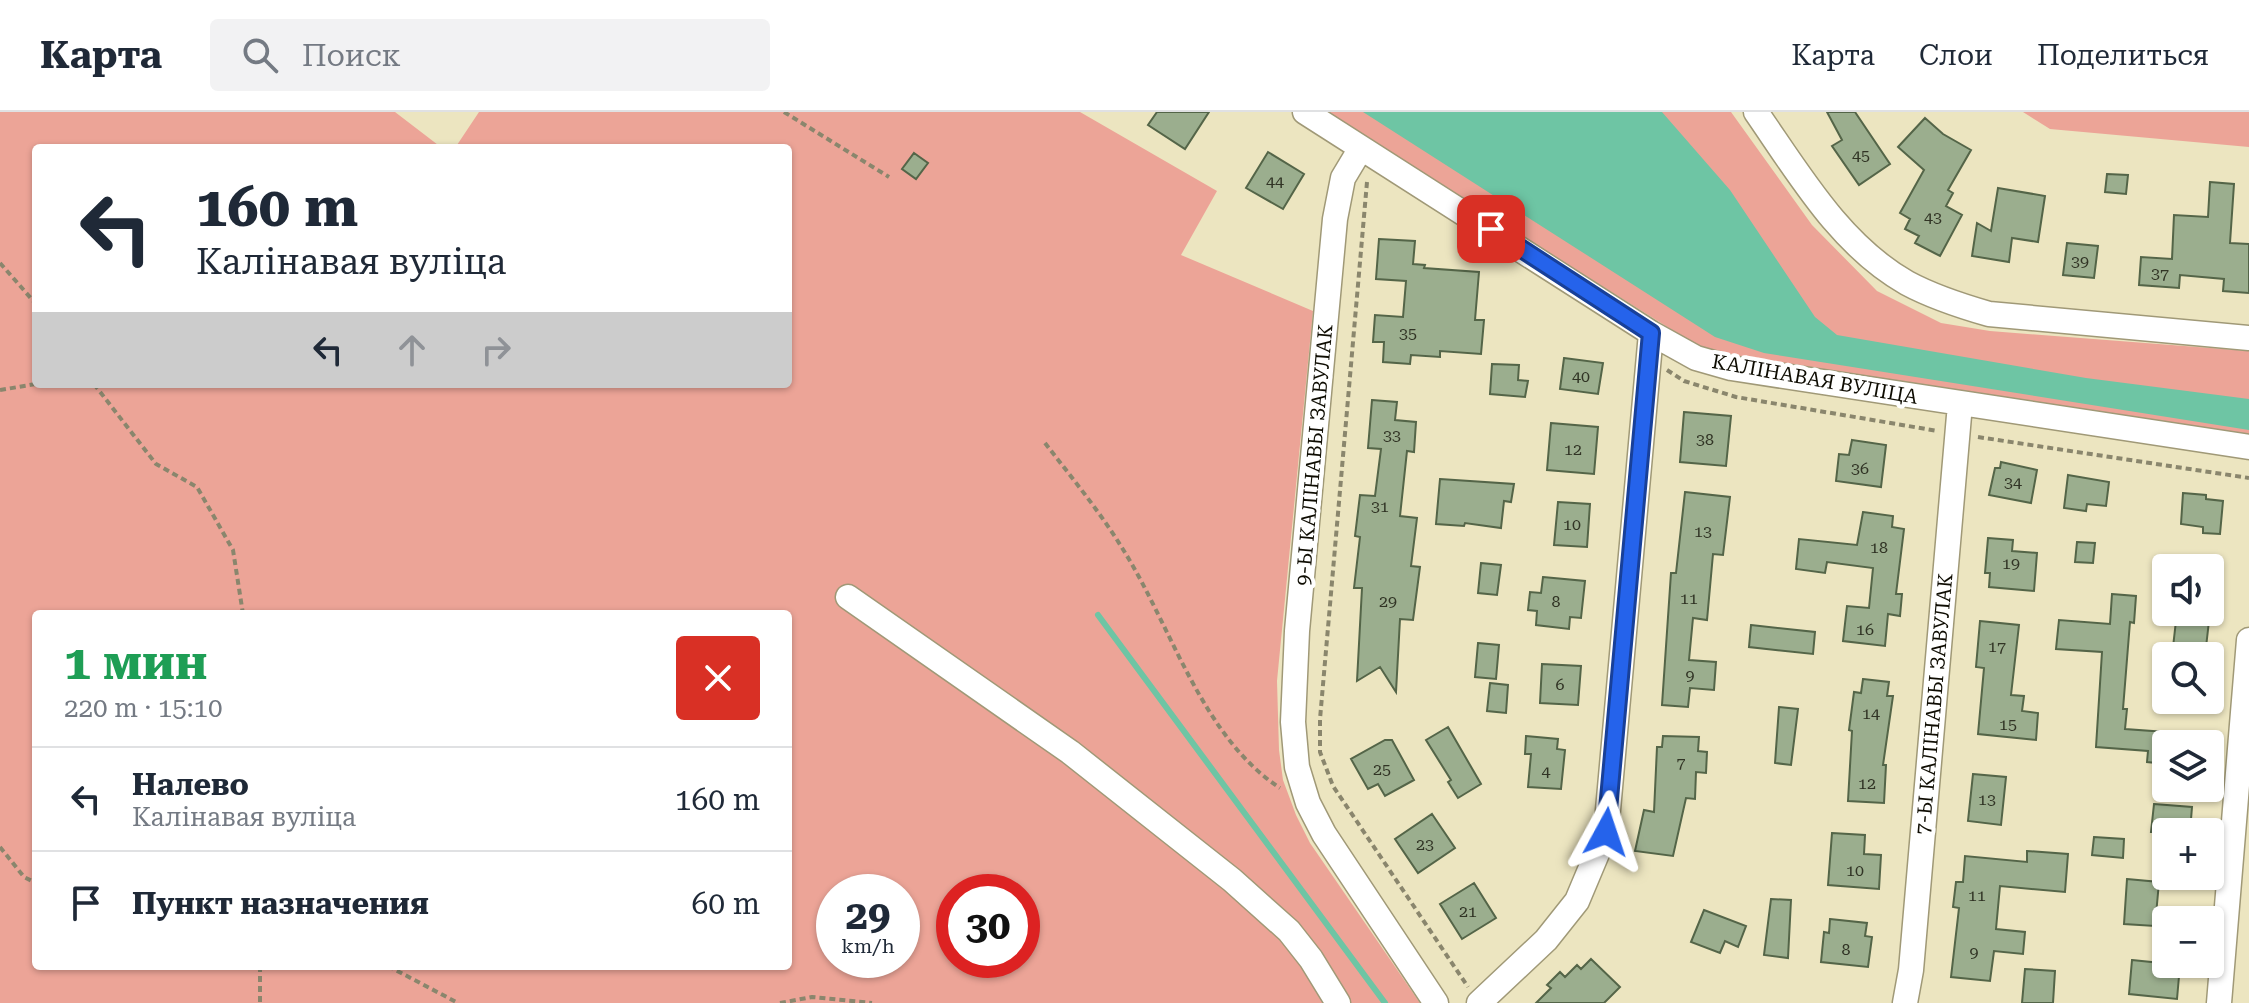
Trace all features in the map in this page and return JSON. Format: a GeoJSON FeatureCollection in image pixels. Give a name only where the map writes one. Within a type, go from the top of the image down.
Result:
{"type":"FeatureCollection","features":[{"type":"Feature","properties":{"kind":"street","name":"КАЛІНАВАЯ ВУЛІЦА"},"geometry":{"type":"LineString","coordinates":[[1305,112],[1651,333],[1696,358],[1731,368],[2249,447]]}},
{"type":"Feature","properties":{"kind":"street"},"geometry":{"type":"LineString","coordinates":[[1756,112],[1816,199],[1844,231],[1873,259],[1907,283],[1949,302],[1989,314],[2249,338]]}},
{"type":"Feature","properties":{"kind":"street","name":"9-Ы КАЛІНАВЫ ЗАВУЛАК"},"geometry":{"type":"LineString","coordinates":[[1361,148],[1343,178],[1335,219],[1297,631],[1293,722],[1297,767],[1308,803],[1324,834],[1436,1003]]}},
{"type":"Feature","properties":{"kind":"street"},"geometry":{"type":"LineString","coordinates":[[1474,997],[1546,940],[1577,901],[1606,832],[1651,333]]}},
{"type":"Feature","properties":{"kind":"street","name":"7-Ы КАЛІНАВЫ ЗАВУЛАК"},"geometry":{"type":"LineString","coordinates":[[1905,1003],[1911,970],[1960,404]]}},
{"type":"Feature","properties":{"kind":"street"},"geometry":{"type":"LineString","coordinates":[[848,597],[1070,752],[1232,880],[1289,931],[1311,959],[1338,1003]]}},
{"type":"Feature","properties":{"kind":"street"},"geometry":{"type":"LineString","coordinates":[[2219,1003],[2249,640]]}},
{"type":"Feature","properties":{"kind":"path"},"geometry":{"type":"LineString","coordinates":[[784,112],[889,177]]}},
{"type":"Feature","properties":{"kind":"path"},"geometry":{"type":"LineString","coordinates":[[1367,179],[1320,719],[1320,752],[1333,786],[1474,997]]}},
{"type":"Feature","properties":{"kind":"path"},"geometry":{"type":"LineString","coordinates":[[0,263],[32,299]]}},
{"type":"Feature","properties":{"kind":"path"},"geometry":{"type":"LineString","coordinates":[[0,390],[32,385]]}},
{"type":"Feature","properties":{"kind":"path"},"geometry":{"type":"LineString","coordinates":[[97,388],[156,464],[197,487],[233,550],[242,610]]}},
{"type":"Feature","properties":{"kind":"path"},"geometry":{"type":"LineString","coordinates":[[1045,443],[1124,551],[1204,701],[1231,743],[1258,774],[1308,803]]}},
{"type":"Feature","properties":{"kind":"path"},"geometry":{"type":"LineString","coordinates":[[0,847],[24,877],[32,881]]}},
{"type":"Feature","properties":{"kind":"path"},"geometry":{"type":"LineString","coordinates":[[260,970],[260,1003]]}},
{"type":"Feature","properties":{"kind":"path"},"geometry":{"type":"LineString","coordinates":[[396,970],[458,1003]]}},
{"type":"Feature","properties":{"kind":"path"},"geometry":{"type":"LineString","coordinates":[[780,1003],[812,997],[872,1003]]}},
{"type":"Feature","properties":{"kind":"shaded area"},"geometry":{"type":"Polygon","coordinates":[[[0,112],[395,112],[437,144],[32,144],[32,388],[792,388],[792,144],[458,144],[479,112],[1080,112],[1217,191],[1181,255],[1313,311],[1277,681],[1283,780],[1310,843],[1420,1003],[0,1003],[0,112]]]}},
{"type":"Feature","properties":{"kind":"shaded area"},"geometry":{"type":"Polygon","coordinates":[[[1324,112],[1731,112],[1812,225],[1877,291],[1941,323],[1990,331],[2249,351],[2249,438],[1741,358],[1701,348],[1324,112]]]}},
{"type":"Feature","properties":{"kind":"shaded area"},"geometry":{"type":"Polygon","coordinates":[[[1363,112],[1662,112],[1730,190],[1815,317],[1837,335],[2086,378],[2249,399],[2249,430],[1764,353],[1715,337],[1363,112]]]}},
{"type":"Feature","properties":{"kind":"shaded area"},"geometry":{"type":"Polygon","coordinates":[[[2023,112],[2249,112],[2249,147],[2050,129],[2023,112]]]}},
{"type":"Feature","properties":{"kind":"building"},"geometry":{"type":"Polygon","coordinates":[[[1157,112],[1209,112],[1185,149],[1148,125],[1157,112]]]}},
{"type":"Feature","properties":{"kind":"building"},"geometry":{"type":"Polygon","coordinates":[[[1827,112],[1855,112],[1890,164],[1859,185],[1832,146],[1842,140],[1827,112]]]}},
{"type":"Feature","properties":{"kind":"building"},"geometry":{"type":"Polygon","coordinates":[[[1925,118],[1943,134],[1971,150],[1948,190],[1953,193],[1946,206],[1962,215],[1940,256],[1915,243],[1919,236],[1905,229],[1910,219],[1900,213],[1924,170],[1898,147],[1925,118]]]}},
{"type":"Feature","properties":{"kind":"building"},"geometry":{"type":"Polygon","coordinates":[[[1268,152],[1304,174],[1283,209],[1246,188],[1268,152]]]}},
{"type":"Feature","properties":{"kind":"building"},"geometry":{"type":"Polygon","coordinates":[[[914,153],[928,163],[916,179],[902,169],[914,153]]]}},
{"type":"Feature","properties":{"kind":"building"},"geometry":{"type":"Polygon","coordinates":[[[2107,174],[2128,175],[2126,194],[2105,192],[2107,174]]]}},
{"type":"Feature","properties":{"kind":"building"},"geometry":{"type":"Polygon","coordinates":[[[2210,182],[2234,184],[2230,243],[2249,244],[2249,293],[2223,291],[2224,279],[2180,275],[2179,288],[2139,285],[2141,257],[2172,259],[2174,215],[2208,217],[2210,182]]]}},
{"type":"Feature","properties":{"kind":"building"},"geometry":{"type":"Polygon","coordinates":[[[1998,188],[2045,196],[2038,242],[2012,238],[2009,262],[1972,256],[1977,223],[1991,231],[1998,188]]]}},
{"type":"Feature","properties":{"kind":"building"},"geometry":{"type":"Polygon","coordinates":[[[1379,239],[1415,241],[1413,264],[1425,265],[1424,268],[1479,272],[1475,320],[1484,320],[1481,354],[1440,351],[1440,357],[1411,355],[1410,364],[1383,362],[1384,342],[1373,342],[1375,315],[1403,317],[1406,281],[1376,279],[1379,239]]]}},
{"type":"Feature","properties":{"kind":"building"},"geometry":{"type":"Polygon","coordinates":[[[2067,243],[2098,246],[2094,278],[2063,275],[2067,243]]]}},
{"type":"Feature","properties":{"kind":"building"},"geometry":{"type":"Polygon","coordinates":[[[1564,358],[1603,363],[1598,394],[1560,389],[1564,358]]]}},
{"type":"Feature","properties":{"kind":"building"},"geometry":{"type":"Polygon","coordinates":[[[1492,364],[1519,365],[1518,380],[1528,381],[1525,397],[1490,394],[1492,364]]]}},
{"type":"Feature","properties":{"kind":"building"},"geometry":{"type":"Polygon","coordinates":[[[1372,400],[1397,402],[1395,420],[1416,422],[1414,452],[1407,451],[1400,516],[1417,518],[1411,566],[1420,567],[1413,620],[1400,619],[1396,692],[1380,667],[1357,681],[1362,588],[1354,588],[1360,537],[1355,536],[1360,495],[1375,496],[1381,449],[1368,448],[1372,400]]]}},
{"type":"Feature","properties":{"kind":"building"},"geometry":{"type":"Polygon","coordinates":[[[1684,412],[1731,416],[1726,466],[1680,462],[1684,412]]]}},
{"type":"Feature","properties":{"kind":"building"},"geometry":{"type":"Polygon","coordinates":[[[1551,423],[1598,427],[1594,474],[1547,470],[1551,423]]]}},
{"type":"Feature","properties":{"kind":"building"},"geometry":{"type":"Polygon","coordinates":[[[1852,440],[1886,445],[1881,487],[1836,481],[1839,454],[1849,455],[1852,440]]]}},
{"type":"Feature","properties":{"kind":"building"},"geometry":{"type":"Polygon","coordinates":[[[2001,462],[2037,470],[2031,503],[1989,495],[1995,468],[2000,468],[2001,462]]]}},
{"type":"Feature","properties":{"kind":"building"},"geometry":{"type":"Polygon","coordinates":[[[2068,475],[2109,482],[2106,506],[2087,504],[2086,511],[2064,508],[2068,475]]]}},
{"type":"Feature","properties":{"kind":"building"},"geometry":{"type":"Polygon","coordinates":[[[1440,479],[1514,484],[1511,502],[1504,501],[1501,528],[1465,523],[1464,526],[1436,524],[1440,479]]]}},
{"type":"Feature","properties":{"kind":"building"},"geometry":{"type":"Polygon","coordinates":[[[1685,492],[1730,497],[1723,555],[1713,554],[1707,620],[1693,618],[1689,660],[1716,662],[1714,690],[1690,688],[1688,707],[1662,705],[1671,573],[1676,573],[1685,492]]]}},
{"type":"Feature","properties":{"kind":"building"},"geometry":{"type":"Polygon","coordinates":[[[2183,493],[2206,495],[2206,499],[2223,501],[2220,534],[2203,533],[2203,527],[2181,524],[2183,493]]]}},
{"type":"Feature","properties":{"kind":"building"},"geometry":{"type":"Polygon","coordinates":[[[1558,502],[1590,504],[1587,547],[1554,545],[1558,502]]]}},
{"type":"Feature","properties":{"kind":"building"},"geometry":{"type":"Polygon","coordinates":[[[1863,512],[1893,516],[1892,527],[1904,529],[1896,594],[1902,594],[1900,616],[1888,614],[1885,646],[1843,641],[1847,606],[1869,608],[1873,568],[1827,562],[1825,573],[1796,569],[1799,539],[1857,545],[1863,512]]]}},
{"type":"Feature","properties":{"kind":"building"},"geometry":{"type":"Polygon","coordinates":[[[1988,538],[2013,540],[2012,551],[2037,553],[2034,591],[1989,587],[1990,573],[1985,573],[1988,538]]]}},
{"type":"Feature","properties":{"kind":"building"},"geometry":{"type":"Polygon","coordinates":[[[2077,542],[2095,543],[2093,563],[2075,562],[2077,542]]]}},
{"type":"Feature","properties":{"kind":"building"},"geometry":{"type":"Polygon","coordinates":[[[1481,563],[1501,565],[1497,595],[1478,593],[1481,563]]]}},
{"type":"Feature","properties":{"kind":"building"},"geometry":{"type":"Polygon","coordinates":[[[1543,577],[1585,581],[1581,618],[1570,617],[1569,629],[1536,625],[1537,611],[1528,610],[1530,592],[1541,593],[1543,577]]]}},
{"type":"Feature","properties":{"kind":"building"},"geometry":{"type":"Polygon","coordinates":[[[2112,594],[2136,596],[2134,623],[2130,622],[2123,709],[2127,709],[2125,729],[2152,731],[2152,763],[2147,762],[2148,751],[2096,747],[2102,652],[2056,649],[2059,620],[2110,624],[2112,594]]]}},
{"type":"Feature","properties":{"kind":"building"},"geometry":{"type":"Polygon","coordinates":[[[1980,621],[2019,625],[2011,695],[2024,696],[2022,711],[2038,713],[2036,740],[1978,734],[1984,668],[1976,667],[1980,621]]]}},
{"type":"Feature","properties":{"kind":"building"},"geometry":{"type":"Polygon","coordinates":[[[1751,625],[1815,632],[1813,654],[1749,647],[1751,625]]]}},
{"type":"Feature","properties":{"kind":"building"},"geometry":{"type":"Polygon","coordinates":[[[2175,626],[2208,626],[2207,642],[2174,642],[2175,626]]]}},
{"type":"Feature","properties":{"kind":"building"},"geometry":{"type":"Polygon","coordinates":[[[1478,643],[1499,645],[1496,679],[1475,677],[1478,643]]]}},
{"type":"Feature","properties":{"kind":"building"},"geometry":{"type":"Polygon","coordinates":[[[1542,664],[1581,666],[1578,705],[1540,703],[1542,664]]]}},
{"type":"Feature","properties":{"kind":"building"},"geometry":{"type":"Polygon","coordinates":[[[1863,679],[1889,682],[1887,696],[1893,696],[1883,765],[1886,765],[1884,803],[1848,801],[1852,731],[1849,730],[1854,692],[1861,693],[1863,679]]]}},
{"type":"Feature","properties":{"kind":"building"},"geometry":{"type":"Polygon","coordinates":[[[1490,683],[1508,685],[1506,713],[1487,711],[1490,683]]]}},
{"type":"Feature","properties":{"kind":"building"},"geometry":{"type":"Polygon","coordinates":[[[1779,707],[1798,709],[1791,765],[1775,763],[1779,707]]]}},
{"type":"Feature","properties":{"kind":"building"},"geometry":{"type":"Polygon","coordinates":[[[1448,727],[1481,784],[1458,798],[1448,782],[1451,780],[1426,740],[1448,727]]]}},
{"type":"Feature","properties":{"kind":"building"},"geometry":{"type":"Polygon","coordinates":[[[1526,736],[1558,739],[1557,749],[1565,750],[1561,789],[1528,787],[1531,754],[1525,754],[1526,736]]]}},
{"type":"Feature","properties":{"kind":"building"},"geometry":{"type":"Polygon","coordinates":[[[1663,736],[1699,737],[1698,751],[1707,752],[1706,773],[1696,772],[1695,799],[1686,798],[1673,856],[1635,851],[1644,810],[1654,812],[1657,747],[1662,747],[1663,736]]]}},
{"type":"Feature","properties":{"kind":"building"},"geometry":{"type":"Polygon","coordinates":[[[1385,740],[1392,740],[1414,780],[1385,796],[1378,784],[1368,789],[1351,759],[1385,740]]]}},
{"type":"Feature","properties":{"kind":"building"},"geometry":{"type":"Polygon","coordinates":[[[1973,774],[2006,777],[2001,825],[1968,821],[1973,774]]]}},
{"type":"Feature","properties":{"kind":"building"},"geometry":{"type":"Polygon","coordinates":[[[2154,804],[2192,807],[2191,818],[2152,818],[2154,804]]]}},
{"type":"Feature","properties":{"kind":"building"},"geometry":{"type":"Polygon","coordinates":[[[1432,814],[1455,848],[1418,873],[1395,839],[1432,814]]]}},
{"type":"Feature","properties":{"kind":"building"},"geometry":{"type":"Polygon","coordinates":[[[1832,833],[1865,835],[1864,854],[1881,855],[1879,889],[1828,885],[1832,833]]]}},
{"type":"Feature","properties":{"kind":"building"},"geometry":{"type":"Polygon","coordinates":[[[2094,837],[2124,839],[2123,858],[2092,855],[2094,837]]]}},
{"type":"Feature","properties":{"kind":"building"},"geometry":{"type":"Polygon","coordinates":[[[2027,851],[2068,854],[2065,892],[2000,886],[1996,929],[2025,932],[2023,954],[1994,951],[1990,981],[1951,977],[1959,908],[1953,907],[1956,882],[1963,882],[1965,856],[2027,862],[2027,851]]]}},
{"type":"Feature","properties":{"kind":"building"},"geometry":{"type":"Polygon","coordinates":[[[2127,879],[2152,881],[2152,890],[2158,890],[2157,906],[2152,906],[2152,926],[2124,924],[2127,879]]]}},
{"type":"Feature","properties":{"kind":"building"},"geometry":{"type":"Polygon","coordinates":[[[1474,883],[1496,918],[1462,939],[1440,904],[1474,883]]]}},
{"type":"Feature","properties":{"kind":"building"},"geometry":{"type":"Polygon","coordinates":[[[1771,899],[1791,900],[1788,958],[1764,955],[1771,899]]]}},
{"type":"Feature","properties":{"kind":"building"},"geometry":{"type":"Polygon","coordinates":[[[1704,910],[1746,926],[1738,947],[1725,941],[1720,953],[1691,942],[1704,910]]]}},
{"type":"Feature","properties":{"kind":"building"},"geometry":{"type":"Polygon","coordinates":[[[1830,919],[1867,923],[1865,936],[1872,937],[1868,967],[1821,962],[1824,932],[1829,933],[1830,919]]]}},
{"type":"Feature","properties":{"kind":"building"},"geometry":{"type":"Polygon","coordinates":[[[1591,959],[1620,987],[1604,1003],[1536,1003],[1551,988],[1547,985],[1560,972],[1565,977],[1577,965],[1581,969],[1591,959]]]}},
{"type":"Feature","properties":{"kind":"building"},"geometry":{"type":"Polygon","coordinates":[[[2132,960],[2152,962],[2152,978],[2179,978],[2177,999],[2129,994],[2132,960]]]}},
{"type":"Feature","properties":{"kind":"building"},"geometry":{"type":"Polygon","coordinates":[[[2025,969],[2055,971],[2053,1003],[2022,1003],[2025,969]]]}},
{"type":"Feature","properties":{"kind":"waterway"},"geometry":{"type":"LineString","coordinates":[[1098,615],[1385,1003]]}},
{"type":"Feature","properties":{"kind":"route"},"geometry":{"type":"LineString","coordinates":[[1491,229],[1651,333],[1606,832]]}}]}
